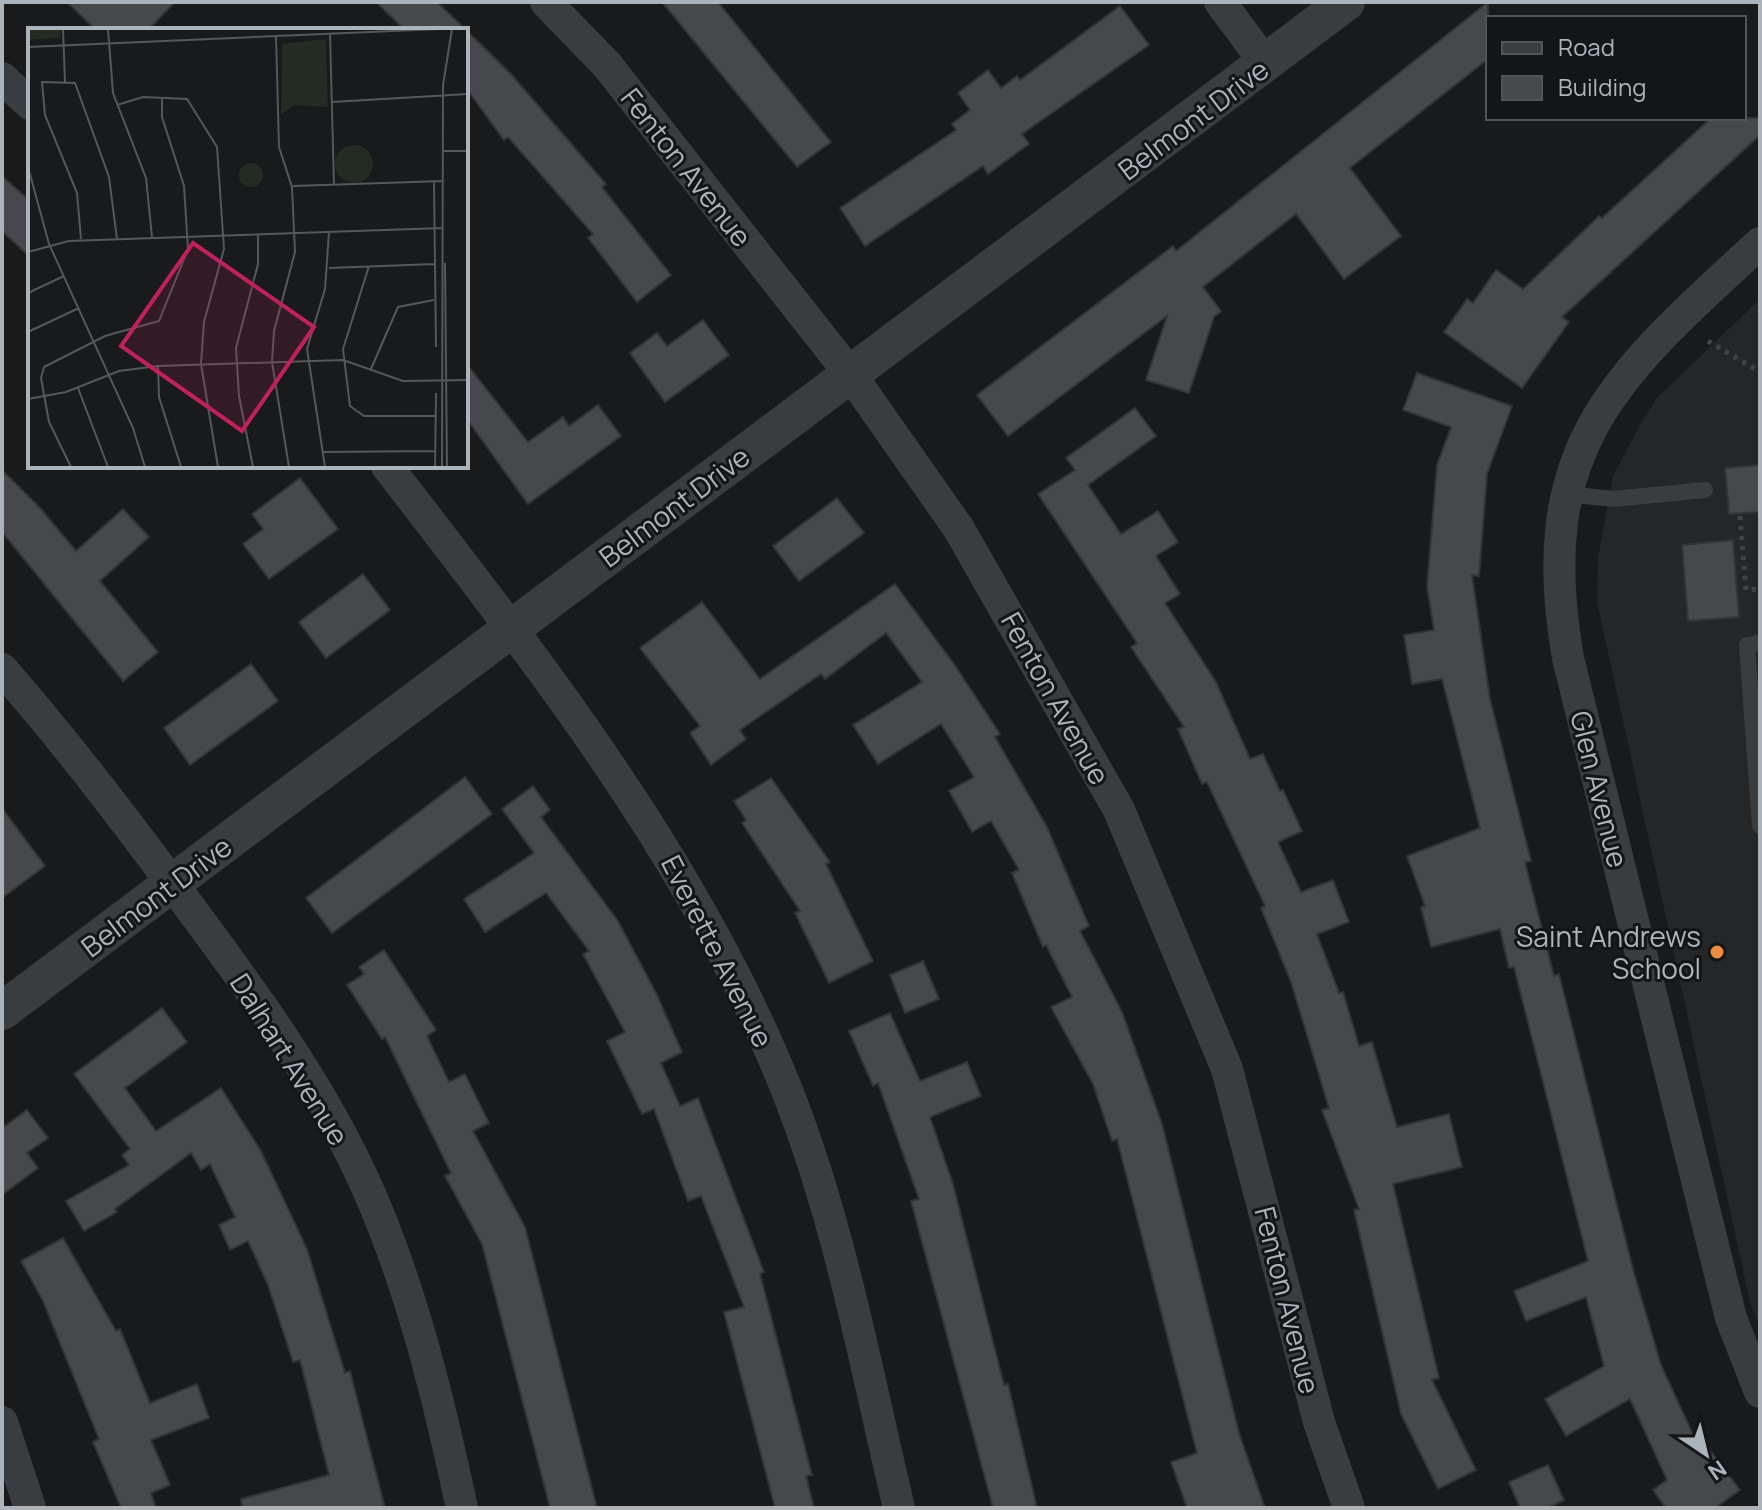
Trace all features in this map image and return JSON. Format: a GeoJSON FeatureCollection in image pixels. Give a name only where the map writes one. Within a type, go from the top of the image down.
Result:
{"type":"FeatureCollection","features":[{"type":"Feature","properties":{"kind":"street","name":"Fenton Avenue"},"geometry":{"type":"LineString","coordinates":[[546,2],[607,65],[851,375],[959,529],[1119,810],[1227,1069],[1319,1422],[1349,1508]]}},
{"type":"Feature","properties":{"kind":"street"},"geometry":{"type":"LineString","coordinates":[[1220,2],[1266,64]]}},
{"type":"Feature","properties":{"kind":"street","name":"Belmont Drive"},"geometry":{"type":"LineString","coordinates":[[2,1011],[1346,2]]}},
{"type":"Feature","properties":{"kind":"street"},"geometry":{"type":"LineString","coordinates":[[2,78],[28,102]]}},
{"type":"Feature","properties":{"kind":"street","name":"Glen Avenue"},"geometry":{"type":"LineString","coordinates":[[1760,243],[1650,346],[1619,381],[1597,418],[1566,494],[1557,552],[1559,604],[1568,658],[1731,1318],[1760,1392]]}},
{"type":"Feature","properties":{"kind":"street","name":"Everette Avenue"},"geometry":{"type":"LineString","coordinates":[[389,468],[619,775],[674,863],[735,972],[778,1068],[836,1239],[899,1508]]}},
{"type":"Feature","properties":{"kind":"street","name":"Dalhart Avenue"},"geometry":{"type":"LineString","coordinates":[[2,669],[172,883],[264,1008],[319,1094],[369,1193],[405,1285],[431,1367],[462,1508]]}},
{"type":"Feature","properties":{"kind":"street"},"geometry":{"type":"LineString","coordinates":[[2,1422],[30,1508]]}},
{"type":"Feature","properties":{"kind":"lane"},"geometry":{"type":"LineString","coordinates":[[1566,494],[1613,499],[1705,490]]}},
{"type":"Feature","properties":{"kind":"lane"},"geometry":{"type":"LineString","coordinates":[[1760,643],[1747,645],[1760,826]]}},
{"type":"Feature","properties":{"kind":"path"},"geometry":{"type":"LineString","coordinates":[[1708,341],[1760,372]]}},
{"type":"Feature","properties":{"kind":"path"},"geometry":{"type":"LineString","coordinates":[[1740,516],[1746,590],[1760,589]]}},
{"type":"Feature","properties":{"kind":"shaded area","name":"Saint Andrews School"},"geometry":{"type":"Polygon","coordinates":[[[1760,299],[1760,1326],[1750,1302],[1597,602],[1598,558],[1613,476],[1639,427],[1656,399],[1760,299]]]}},
{"type":"Feature","properties":{"kind":"building"},"geometry":{"type":"Polygon","coordinates":[[[67,2],[175,2],[150,28],[94,28],[67,2]]]}},
{"type":"Feature","properties":{"kind":"building"},"geometry":{"type":"Polygon","coordinates":[[[376,2],[437,2],[464,28],[403,28],[376,2]]]}},
{"type":"Feature","properties":{"kind":"building"},"geometry":{"type":"Polygon","coordinates":[[[662,2],[718,2],[831,142],[797,167],[662,2]]]}},
{"type":"Feature","properties":{"kind":"building"},"geometry":{"type":"Polygon","coordinates":[[[1488,2],[1486,61],[1350,168],[1401,236],[1344,279],[1296,214],[1203,287],[1221,311],[1214,317],[1189,393],[1146,380],[1167,316],[1008,436],[977,395],[1173,246],[1176,251],[1488,2]]]}},
{"type":"Feature","properties":{"kind":"building"},"geometry":{"type":"Polygon","coordinates":[[[1120,6],[1149,45],[1022,134],[1029,144],[988,174],[983,166],[865,246],[840,208],[956,130],[952,124],[970,110],[958,93],[988,70],[1001,88],[1017,76],[1020,80],[1120,6]]]}},
{"type":"Feature","properties":{"kind":"building"},"geometry":{"type":"Polygon","coordinates":[[[468,32],[511,74],[606,184],[602,187],[671,275],[637,302],[588,238],[593,234],[508,137],[504,140],[468,91],[468,32]]]}},
{"type":"Feature","properties":{"kind":"building"},"geometry":{"type":"Polygon","coordinates":[[[1760,118],[1760,135],[1562,317],[1569,322],[1522,388],[1444,332],[1467,299],[1473,303],[1496,270],[1523,289],[1599,216],[1602,218],[1709,120],[1760,118]]]}},
{"type":"Feature","properties":{"kind":"building"},"geometry":{"type":"Polygon","coordinates":[[[2,176],[28,199],[28,255],[2,231],[2,176]]]}},
{"type":"Feature","properties":{"kind":"building"},"geometry":{"type":"Polygon","coordinates":[[[703,320],[729,355],[665,402],[630,353],[657,333],[667,346],[703,320]]]}},
{"type":"Feature","properties":{"kind":"building"},"geometry":{"type":"Polygon","coordinates":[[[468,366],[528,442],[563,417],[569,426],[598,405],[621,436],[528,504],[468,421],[468,366]]]}},
{"type":"Feature","properties":{"kind":"building"},"geometry":{"type":"Polygon","coordinates":[[[1417,373],[1512,406],[1487,474],[1479,576],[1472,575],[1490,699],[1531,861],[1525,862],[1554,976],[1559,974],[1634,1273],[1661,1365],[1702,1454],[1709,1449],[1740,1490],[1715,1508],[1666,1508],[1653,1490],[1667,1480],[1630,1399],[1566,1436],[1545,1399],[1604,1366],[1586,1297],[1526,1321],[1514,1291],[1588,1261],[1514,967],[1509,968],[1500,929],[1431,947],[1421,907],[1425,906],[1407,856],[1480,828],[1442,679],[1412,684],[1404,635],[1434,630],[1427,587],[1437,465],[1451,427],[1403,410],[1417,373]]]}},
{"type":"Feature","properties":{"kind":"building"},"geometry":{"type":"Polygon","coordinates":[[[1135,408],[1156,436],[1088,485],[1121,534],[1158,511],[1178,542],[1156,556],[1180,594],[1165,603],[1216,682],[1250,759],[1263,754],[1280,791],[1283,790],[1302,831],[1278,842],[1301,892],[1333,880],[1349,922],[1317,934],[1339,993],[1343,992],[1359,1046],[1372,1042],[1397,1127],[1449,1114],[1462,1167],[1393,1184],[1439,1378],[1432,1380],[1476,1470],[1438,1489],[1401,1414],[1354,1210],[1359,1209],[1322,1110],[1329,1108],[1291,982],[1261,908],[1265,906],[1207,782],[1202,784],[1178,729],[1184,727],[1131,647],[1137,643],[1038,494],[1075,470],[1066,458],[1135,408]]]}},
{"type":"Feature","properties":{"kind":"building"},"geometry":{"type":"Polygon","coordinates":[[[1760,465],[1760,512],[1729,514],[1725,468],[1760,465]]]}},
{"type":"Feature","properties":{"kind":"building"},"geometry":{"type":"Polygon","coordinates":[[[2,470],[41,509],[76,551],[123,509],[149,537],[100,581],[158,652],[123,681],[2,532],[2,470]]]}},
{"type":"Feature","properties":{"kind":"building"},"geometry":{"type":"Polygon","coordinates":[[[300,478],[338,529],[269,579],[243,544],[263,529],[252,514],[300,478]]]}},
{"type":"Feature","properties":{"kind":"building"},"geometry":{"type":"Polygon","coordinates":[[[837,498],[864,533],[799,581],[773,546],[837,498]]]}},
{"type":"Feature","properties":{"kind":"building"},"geometry":{"type":"Polygon","coordinates":[[[1733,540],[1739,617],[1688,621],[1682,545],[1733,540]]]}},
{"type":"Feature","properties":{"kind":"building"},"geometry":{"type":"Polygon","coordinates":[[[363,574],[390,610],[326,658],[299,622],[363,574]]]}},
{"type":"Feature","properties":{"kind":"building"},"geometry":{"type":"Polygon","coordinates":[[[895,584],[954,664],[1000,734],[995,737],[1047,827],[1089,926],[1080,931],[1122,1012],[1162,1124],[1239,1433],[1265,1508],[1187,1508],[1171,1462],[1197,1453],[1117,1139],[1112,1141],[1093,1084],[1051,1007],[1072,997],[1046,945],[1043,947],[1012,873],[1019,870],[991,821],[972,832],[949,791],[974,777],[941,724],[878,764],[853,725],[922,682],[886,633],[825,679],[821,674],[740,730],[746,739],[711,765],[690,733],[700,726],[640,648],[702,602],[760,679],[895,584]]]}},
{"type":"Feature","properties":{"kind":"building"},"geometry":{"type":"Polygon","coordinates":[[[251,664],[278,701],[190,765],[164,728],[251,664]]]}},
{"type":"Feature","properties":{"kind":"building"},"geometry":{"type":"Polygon","coordinates":[[[465,777],[492,814],[332,933],[306,898],[465,777]]]}},
{"type":"Feature","properties":{"kind":"building"},"geometry":{"type":"Polygon","coordinates":[[[771,778],[830,862],[826,864],[873,961],[829,983],[795,913],[800,911],[742,823],[746,820],[734,801],[771,778]]]}},
{"type":"Feature","properties":{"kind":"building"},"geometry":{"type":"Polygon","coordinates":[[[533,786],[550,810],[541,817],[618,921],[657,995],[682,1052],[661,1063],[680,1106],[698,1098],[764,1272],[760,1274],[812,1475],[806,1476],[814,1508],[775,1508],[724,1312],[744,1307],[701,1196],[688,1201],[654,1109],[642,1114],[607,1041],[625,1032],[583,954],[589,951],[546,893],[485,932],[464,899],[534,853],[502,809],[533,786]]]}},
{"type":"Feature","properties":{"kind":"building"},"geometry":{"type":"Polygon","coordinates":[[[2,808],[45,866],[2,898],[2,808]]]}},
{"type":"Feature","properties":{"kind":"building"},"geometry":{"type":"Polygon","coordinates":[[[384,950],[436,1030],[427,1036],[449,1082],[465,1074],[489,1123],[473,1131],[525,1227],[597,1508],[550,1508],[482,1244],[445,1176],[451,1173],[385,1037],[382,1039],[347,985],[364,974],[359,967],[384,950]]]}},
{"type":"Feature","properties":{"kind":"building"},"geometry":{"type":"Polygon","coordinates":[[[923,961],[939,999],[905,1013],[890,975],[923,961]]]}},
{"type":"Feature","properties":{"kind":"building"},"geometry":{"type":"Polygon","coordinates":[[[162,1008],[187,1042],[125,1088],[156,1131],[221,1088],[261,1151],[307,1249],[345,1373],[350,1371],[385,1508],[242,1508],[241,1499],[329,1475],[300,1360],[293,1362],[268,1285],[248,1241],[230,1250],[219,1225],[235,1217],[210,1164],[201,1170],[191,1153],[115,1209],[117,1212],[84,1231],[66,1201],[129,1165],[122,1155],[130,1149],[74,1074],[162,1008]]]}},
{"type":"Feature","properties":{"kind":"building"},"geometry":{"type":"Polygon","coordinates":[[[890,1013],[920,1081],[967,1062],[981,1096],[930,1117],[953,1184],[1004,1385],[1008,1384],[1037,1508],[993,1508],[911,1201],[919,1199],[878,1083],[873,1086],[849,1031],[890,1013]]]}},
{"type":"Feature","properties":{"kind":"building"},"geometry":{"type":"Polygon","coordinates":[[[27,1110],[48,1138],[27,1153],[38,1168],[2,1195],[2,1121],[5,1126],[27,1110]]]}},
{"type":"Feature","properties":{"kind":"building"},"geometry":{"type":"Polygon","coordinates":[[[63,1238],[116,1331],[120,1329],[150,1403],[197,1384],[209,1418],[151,1440],[170,1485],[151,1493],[156,1508],[121,1508],[93,1442],[99,1439],[43,1301],[21,1261],[63,1238]]]}},
{"type":"Feature","properties":{"kind":"building"},"geometry":{"type":"Polygon","coordinates":[[[1548,1465],[1564,1500],[1548,1508],[1520,1508],[1509,1482],[1548,1465]]]}},
{"type":"Feature","properties":{"kind":"place","name":"Saint Andrews School"},"geometry":{"type":"Point","coordinates":[1717,952]}}]}
